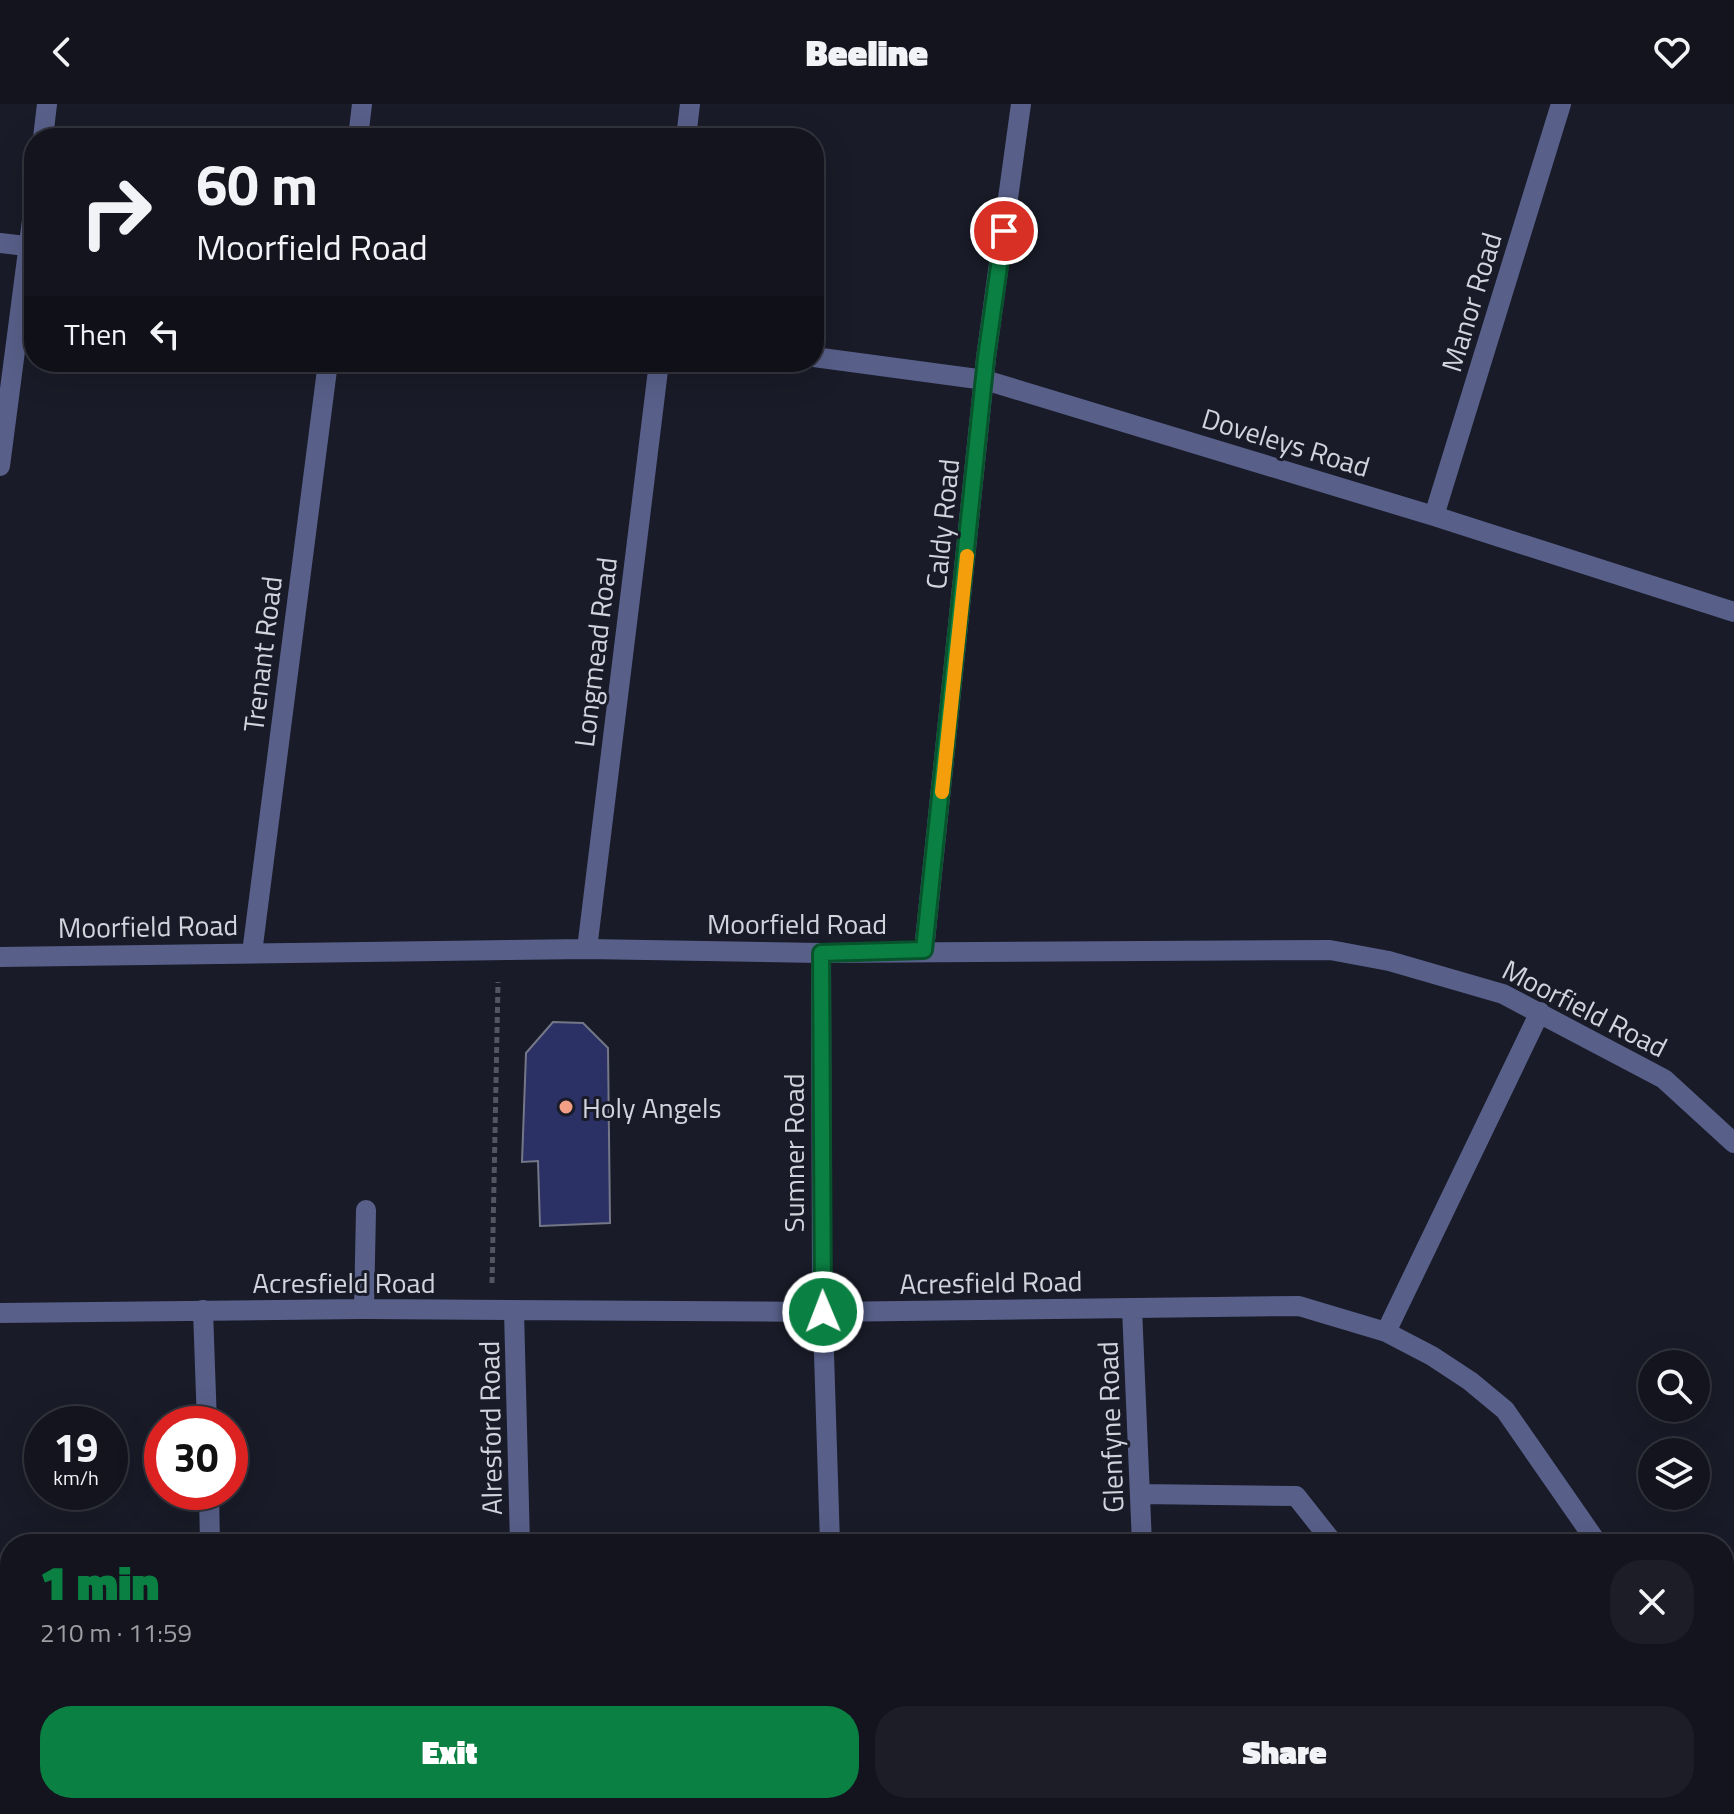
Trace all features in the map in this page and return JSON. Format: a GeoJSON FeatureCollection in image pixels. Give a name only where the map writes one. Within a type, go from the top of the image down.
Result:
{"type":"FeatureCollection","features":[{"type":"Feature","properties":{"kind":"street"},"geometry":{"type":"LineString","coordinates":[[44,128],[47,104]]}},
{"type":"Feature","properties":{"kind":"street"},"geometry":{"type":"LineString","coordinates":[[359,128],[362,104]]}},
{"type":"Feature","properties":{"kind":"street"},"geometry":{"type":"LineString","coordinates":[[687,128],[690,104]]}},
{"type":"Feature","properties":{"kind":"street","name":"Caldy Road"},"geometry":{"type":"LineString","coordinates":[[924,950],[985,380],[1021,104]]}},
{"type":"Feature","properties":{"kind":"street","name":"Manor Road"},"geometry":{"type":"LineString","coordinates":[[1434,516],[1561,104]]}},
{"type":"Feature","properties":{"kind":"street"},"geometry":{"type":"LineString","coordinates":[[0,243],[24,245]]}},
{"type":"Feature","properties":{"kind":"street"},"geometry":{"type":"LineString","coordinates":[[0,466],[24,296]]}},
{"type":"Feature","properties":{"kind":"street","name":"Doveleys Road"},"geometry":{"type":"LineString","coordinates":[[824,358],[985,380],[1434,516],[1734,612]]}},
{"type":"Feature","properties":{"kind":"street","name":"Trenant Road"},"geometry":{"type":"LineString","coordinates":[[252,953],[327,372]]}},
{"type":"Feature","properties":{"kind":"street","name":"Longmead Road"},"geometry":{"type":"LineString","coordinates":[[587,949],[658,372]]}},
{"type":"Feature","properties":{"kind":"street","name":"Moorfield Road"},"geometry":{"type":"LineString","coordinates":[[0,957],[587,949],[821,953],[1330,950],[1448,976],[1503,994],[1664,1079],[1734,1143]]}},
{"type":"Feature","properties":{"kind":"street","name":"Sumner Road"},"geometry":{"type":"LineString","coordinates":[[821,953],[823,1312],[830,1534]]}},
{"type":"Feature","properties":{"kind":"street"},"geometry":{"type":"LineString","coordinates":[[1386,1332],[1540,1012]]}},
{"type":"Feature","properties":{"kind":"street"},"geometry":{"type":"LineString","coordinates":[[364,1309],[366,1210]]}},
{"type":"Feature","properties":{"kind":"street","name":"Acresfield Road"},"geometry":{"type":"LineString","coordinates":[[0,1313],[364,1309],[823,1312],[1299,1306],[1386,1332],[1432,1356],[1470,1381],[1505,1410],[1591,1534]]}},
{"type":"Feature","properties":{"kind":"street","name":"Glenfyne Road"},"geometry":{"type":"LineString","coordinates":[[1132,1308],[1142,1534]]}},
{"type":"Feature","properties":{"kind":"street"},"geometry":{"type":"LineString","coordinates":[[203,1310],[206,1406]]}},
{"type":"Feature","properties":{"kind":"street","name":"Alresford Road"},"geometry":{"type":"LineString","coordinates":[[514,1311],[520,1534]]}},
{"type":"Feature","properties":{"kind":"street"},"geometry":{"type":"LineString","coordinates":[[1141,1494],[1296,1496],[1326,1534]]}},
{"type":"Feature","properties":{"kind":"street"},"geometry":{"type":"LineString","coordinates":[[209,1510],[210,1534]]}},
{"type":"Feature","properties":{"kind":"path"},"geometry":{"type":"LineString","coordinates":[[492,1284],[498,982]]}},
{"type":"Feature","properties":{"kind":"building","name":"Holy Angels"},"geometry":{"type":"Polygon","coordinates":[[[553,1022],[583,1023],[608,1048],[610,1223],[540,1226],[538,1161],[522,1162],[526,1053],[553,1022]]]}},
{"type":"Feature","properties":{"kind":"slow traffic"},"geometry":{"type":"LineString","coordinates":[[942,792],[967,556]]}},
{"type":"Feature","properties":{"kind":"place","name":"Holy Angels"},"geometry":{"type":"Point","coordinates":[566,1107]}},
{"type":"Feature","properties":{"kind":"route"},"geometry":{"type":"LineString","coordinates":[[823,1312],[821,953],[924,950],[986,358],[1004,231]]}}]}
